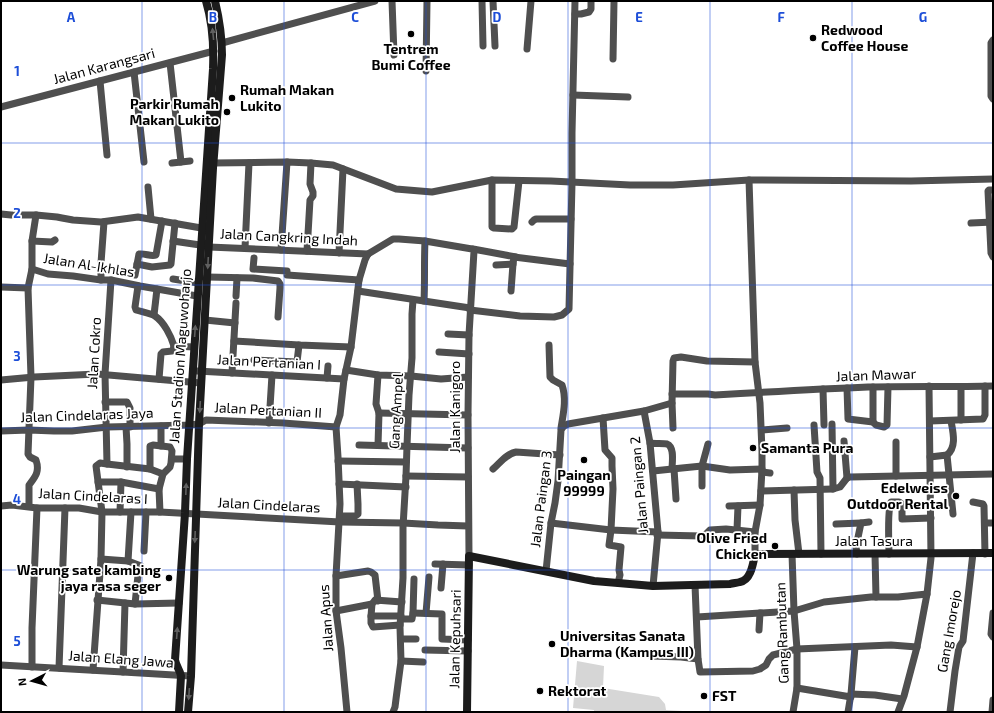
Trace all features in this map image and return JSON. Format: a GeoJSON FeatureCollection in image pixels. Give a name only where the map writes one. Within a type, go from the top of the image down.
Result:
{"type":"FeatureCollection","features":[{"type":"Feature","properties":{"kind":"main road","name":"Jalan Stadion Maguwoharjo"},"geometry":{"type":"LineString","coordinates":[[188,712],[191,676],[199,424],[207,277],[205,246],[216,79],[222,43],[214,16],[206,1]]}},
{"type":"Feature","properties":{"kind":"main road","name":"Jalan Stadion Maguwoharjo"},"geometry":{"type":"LineString","coordinates":[[206,229],[213,163],[216,79],[213,38],[215,1]]}},
{"type":"Feature","properties":{"kind":"main road","name":"Jalan Stadion Maguwoharjo"},"geometry":{"type":"LineString","coordinates":[[179,712],[181,672],[176,664],[176,654],[197,296],[205,246]]}},
{"type":"Feature","properties":{"kind":"main road","name":"Jalan Tasura"},"geometry":{"type":"LineString","coordinates":[[755,554],[989,554]]}},
{"type":"Feature","properties":{"kind":"main road"},"geometry":{"type":"LineString","coordinates":[[468,556],[594,580],[653,586],[730,584],[741,582],[746,580],[749,575],[755,554]]}},
{"type":"Feature","properties":{"kind":"main road","name":"Jalan Kanigoro"},"geometry":{"type":"LineString","coordinates":[[468,556],[468,565]]}},
{"type":"Feature","properties":{"kind":"main road","name":"Jalan Kepuhsari"},"geometry":{"type":"LineString","coordinates":[[467,712],[468,565]]}},
{"type":"Feature","properties":{"kind":"main road"},"geometry":{"type":"LineString","coordinates":[[176,654],[191,655]]}},
{"type":"Feature","properties":{"kind":"street"},"geometry":{"type":"LineString","coordinates":[[222,43],[349,5],[375,1]]}},
{"type":"Feature","properties":{"kind":"street"},"geometry":{"type":"LineString","coordinates":[[392,1],[394,55]]}},
{"type":"Feature","properties":{"kind":"street"},"geometry":{"type":"LineString","coordinates":[[426,71],[427,1]]}},
{"type":"Feature","properties":{"kind":"street"},"geometry":{"type":"LineString","coordinates":[[482,1],[483,46]]}},
{"type":"Feature","properties":{"kind":"street"},"geometry":{"type":"LineString","coordinates":[[493,1],[494,46]]}},
{"type":"Feature","properties":{"kind":"street"},"geometry":{"type":"LineString","coordinates":[[527,49],[531,1]]}},
{"type":"Feature","properties":{"kind":"street"},"geometry":{"type":"LineString","coordinates":[[358,291],[520,316],[554,318],[568,311],[570,306],[572,133],[576,1]]}},
{"type":"Feature","properties":{"kind":"street"},"geometry":{"type":"LineString","coordinates":[[575,14],[589,12],[591,9],[591,1]]}},
{"type":"Feature","properties":{"kind":"street"},"geometry":{"type":"LineString","coordinates":[[612,59],[614,1]]}},
{"type":"Feature","properties":{"kind":"street"},"geometry":{"type":"LineString","coordinates":[[993,40],[991,43],[991,96],[993,99]]}},
{"type":"Feature","properties":{"kind":"street","name":"Jalan Karangsari"},"geometry":{"type":"LineString","coordinates":[[1,107],[214,51]]}},
{"type":"Feature","properties":{"kind":"street"},"geometry":{"type":"LineString","coordinates":[[170,63],[181,162]]}},
{"type":"Feature","properties":{"kind":"street"},"geometry":{"type":"LineString","coordinates":[[134,72],[144,162]]}},
{"type":"Feature","properties":{"kind":"street"},"geometry":{"type":"LineString","coordinates":[[100,81],[107,155]]}},
{"type":"Feature","properties":{"kind":"street"},"geometry":{"type":"LineString","coordinates":[[573,95],[628,97]]}},
{"type":"Feature","properties":{"kind":"street"},"geometry":{"type":"LineString","coordinates":[[172,163],[190,161]]}},
{"type":"Feature","properties":{"kind":"street"},"geometry":{"type":"LineString","coordinates":[[213,163],[287,162],[334,165],[396,189],[432,192],[492,180],[630,186],[750,180],[911,181],[993,179]]}},
{"type":"Feature","properties":{"kind":"street"},"geometry":{"type":"LineString","coordinates":[[281,250],[287,162]]}},
{"type":"Feature","properties":{"kind":"street"},"geometry":{"type":"LineString","coordinates":[[245,248],[249,163]]}},
{"type":"Feature","properties":{"kind":"street"},"geometry":{"type":"LineString","coordinates":[[307,251],[310,200],[313,195],[313,191],[310,186],[311,163]]}},
{"type":"Feature","properties":{"kind":"street"},"geometry":{"type":"LineString","coordinates":[[339,253],[343,169]]}},
{"type":"Feature","properties":{"kind":"street"},"geometry":{"type":"LineString","coordinates":[[492,180],[492,227],[500,229],[512,229],[514,227],[519,181]]}},
{"type":"Feature","properties":{"kind":"street"},"geometry":{"type":"LineString","coordinates":[[750,180],[755,362],[762,430],[761,491],[755,532],[755,554]]}},
{"type":"Feature","properties":{"kind":"street"},"geometry":{"type":"LineString","coordinates":[[148,187],[150,219]]}},
{"type":"Feature","properties":{"kind":"street"},"geometry":{"type":"LineString","coordinates":[[993,190],[988,191],[991,222],[991,253],[993,257]]}},
{"type":"Feature","properties":{"kind":"street"},"geometry":{"type":"LineString","coordinates":[[1,214],[36,214],[73,220],[104,222],[138,217],[206,229]]}},
{"type":"Feature","properties":{"kind":"street","name":"Jalan Al-Ikhlas"},"geometry":{"type":"LineString","coordinates":[[36,214],[32,241],[32,269],[48,274],[111,280],[156,290],[197,296]]}},
{"type":"Feature","properties":{"kind":"street"},"geometry":{"type":"LineString","coordinates":[[532,222],[536,219],[571,219]]}},
{"type":"Feature","properties":{"kind":"street"},"geometry":{"type":"LineString","coordinates":[[136,275],[139,254],[156,255],[162,221]]}},
{"type":"Feature","properties":{"kind":"street"},"geometry":{"type":"LineString","coordinates":[[101,280],[104,222]]}},
{"type":"Feature","properties":{"kind":"street"},"geometry":{"type":"LineString","coordinates":[[971,223],[991,222]]}},
{"type":"Feature","properties":{"kind":"street"},"geometry":{"type":"LineString","coordinates":[[137,264],[152,267],[171,264],[175,223]]}},
{"type":"Feature","properties":{"kind":"street"},"geometry":{"type":"LineString","coordinates":[[368,254],[393,239],[399,239],[425,241],[472,249],[514,261],[570,264]]}},
{"type":"Feature","properties":{"kind":"street"},"geometry":{"type":"LineString","coordinates":[[32,241],[52,242],[55,240]]}},
{"type":"Feature","properties":{"kind":"street","name":"Jalan Cangkring Indah"},"geometry":{"type":"LineString","coordinates":[[173,241],[205,246],[368,254]]}},
{"type":"Feature","properties":{"kind":"street"},"geometry":{"type":"LineString","coordinates":[[424,300],[425,241]]}},
{"type":"Feature","properties":{"kind":"street","name":"Jalan Kanigoro"},"geometry":{"type":"LineString","coordinates":[[468,556],[468,377],[470,309],[474,251],[472,249]]}},
{"type":"Feature","properties":{"kind":"street","name":"Jalan Apus"},"geometry":{"type":"LineString","coordinates":[[347,712],[336,611],[336,576],[340,504],[336,427],[340,415],[344,379],[351,347],[359,280],[368,254]]}},
{"type":"Feature","properties":{"kind":"street"},"geometry":{"type":"LineString","coordinates":[[253,278],[254,258]]}},
{"type":"Feature","properties":{"kind":"street"},"geometry":{"type":"LineString","coordinates":[[496,265],[514,261]]}},
{"type":"Feature","properties":{"kind":"street"},"geometry":{"type":"LineString","coordinates":[[511,291],[514,261]]}},
{"type":"Feature","properties":{"kind":"street"},"geometry":{"type":"LineString","coordinates":[[29,506],[29,485],[36,476],[37,470],[36,460],[28,456],[30,377],[28,288],[32,269]]}},
{"type":"Feature","properties":{"kind":"street"},"geometry":{"type":"LineString","coordinates":[[253,269],[287,272],[287,275],[359,280]]}},
{"type":"Feature","properties":{"kind":"street"},"geometry":{"type":"LineString","coordinates":[[207,277],[253,278],[278,281],[280,284],[278,316]]}},
{"type":"Feature","properties":{"kind":"street"},"geometry":{"type":"LineString","coordinates":[[232,373],[237,278]]}},
{"type":"Feature","properties":{"kind":"street"},"geometry":{"type":"LineString","coordinates":[[173,279],[198,283]]}},
{"type":"Feature","properties":{"kind":"street","name":"Jalan Cokro"},"geometry":{"type":"LineString","coordinates":[[107,464],[105,374],[111,280]]}},
{"type":"Feature","properties":{"kind":"street"},"geometry":{"type":"LineString","coordinates":[[138,286],[135,309],[154,315],[171,336],[174,346],[172,352],[163,352],[161,354],[159,380]]}},
{"type":"Feature","properties":{"kind":"street"},"geometry":{"type":"LineString","coordinates":[[1,287],[28,288]]}},
{"type":"Feature","properties":{"kind":"street"},"geometry":{"type":"LineString","coordinates":[[154,315],[156,290]]}},
{"type":"Feature","properties":{"kind":"street","name":"Gang Ampel"},"geometry":{"type":"LineString","coordinates":[[393,712],[401,662],[403,523],[412,358],[413,300]]}},
{"type":"Feature","properties":{"kind":"street"},"geometry":{"type":"LineString","coordinates":[[204,320],[235,323]]}},
{"type":"Feature","properties":{"kind":"street"},"geometry":{"type":"LineString","coordinates":[[448,334],[469,335]]}},
{"type":"Feature","properties":{"kind":"street"},"geometry":{"type":"LineString","coordinates":[[234,340],[351,347]]}},
{"type":"Feature","properties":{"kind":"street"},"geometry":{"type":"LineString","coordinates":[[254,360],[297,362],[299,345]]}},
{"type":"Feature","properties":{"kind":"street","name":"Jalan Paingan 3"},"geometry":{"type":"LineString","coordinates":[[546,571],[551,523],[556,496],[564,405],[564,390],[562,386],[550,377],[550,345]]}},
{"type":"Feature","properties":{"kind":"street"},"geometry":{"type":"LineString","coordinates":[[174,346],[194,347]]}},
{"type":"Feature","properties":{"kind":"street"},"geometry":{"type":"LineString","coordinates":[[439,352],[469,354]]}},
{"type":"Feature","properties":{"kind":"street"},"geometry":{"type":"LineString","coordinates":[[673,428],[672,394],[674,358],[707,361],[755,362]]}},
{"type":"Feature","properties":{"kind":"street"},"geometry":{"type":"LineString","coordinates":[[327,378],[328,366]]}},
{"type":"Feature","properties":{"kind":"street","name":"Jalan Pertanian I"},"geometry":{"type":"LineString","coordinates":[[193,370],[344,379]]}},
{"type":"Feature","properties":{"kind":"street"},"geometry":{"type":"LineString","coordinates":[[346,370],[378,375],[441,379],[468,377]]}},
{"type":"Feature","properties":{"kind":"street"},"geometry":{"type":"LineString","coordinates":[[1,380],[30,377],[105,374],[201,383]]}},
{"type":"Feature","properties":{"kind":"street"},"geometry":{"type":"LineString","coordinates":[[269,423],[272,375]]}},
{"type":"Feature","properties":{"kind":"street"},"geometry":{"type":"LineString","coordinates":[[378,375],[376,404],[379,414],[378,445]]}},
{"type":"Feature","properties":{"kind":"street"},"geometry":{"type":"LineString","coordinates":[[898,712],[904,696],[917,647],[927,594],[932,554],[929,386]]}},
{"type":"Feature","properties":{"kind":"street"},"geometry":{"type":"LineString","coordinates":[[930,421],[982,420],[986,415],[989,386]]}},
{"type":"Feature","properties":{"kind":"street","name":"Jalan Mawar"},"geometry":{"type":"LineString","coordinates":[[672,394],[715,395],[873,387],[989,386]]}},
{"type":"Feature","properties":{"kind":"street"},"geometry":{"type":"LineString","coordinates":[[873,387],[873,422]]}},
{"type":"Feature","properties":{"kind":"street"},"geometry":{"type":"LineString","coordinates":[[846,388],[848,419],[873,422],[876,426],[885,427],[887,426],[888,387]]}},
{"type":"Feature","properties":{"kind":"street"},"geometry":{"type":"LineString","coordinates":[[961,387],[961,420]]}},
{"type":"Feature","properties":{"kind":"street"},"geometry":{"type":"LineString","coordinates":[[823,389],[824,425]]}},
{"type":"Feature","properties":{"kind":"street"},"geometry":{"type":"LineString","coordinates":[[105,402],[127,402],[130,408],[127,466]]}},
{"type":"Feature","properties":{"kind":"street"},"geometry":{"type":"LineString","coordinates":[[561,429],[568,424],[644,411],[672,403]]}},
{"type":"Feature","properties":{"kind":"street","name":"Jalan Paingan 2"},"geometry":{"type":"LineString","coordinates":[[644,411],[653,471],[657,534],[653,586]]}},
{"type":"Feature","properties":{"kind":"street"},"geometry":{"type":"LineString","coordinates":[[379,414],[468,415]]}},
{"type":"Feature","properties":{"kind":"street"},"geometry":{"type":"LineString","coordinates":[[603,418],[605,450],[612,458],[613,489],[609,545],[621,546],[620,575],[618,583]]}},
{"type":"Feature","properties":{"kind":"street","name":"Jalan Pertanian II"},"geometry":{"type":"LineString","coordinates":[[199,424],[206,420],[336,427]]}},
{"type":"Feature","properties":{"kind":"street"},"geometry":{"type":"LineString","coordinates":[[930,457],[947,455],[951,451],[953,446],[951,420]]}},
{"type":"Feature","properties":{"kind":"street","name":"Jalan Cindelaras Jaya"},"geometry":{"type":"LineString","coordinates":[[1,431],[66,431],[199,424]]}},
{"type":"Feature","properties":{"kind":"street"},"geometry":{"type":"LineString","coordinates":[[832,424],[833,489]]}},
{"type":"Feature","properties":{"kind":"street"},"geometry":{"type":"LineString","coordinates":[[814,425],[817,472],[820,478],[821,554]]}},
{"type":"Feature","properties":{"kind":"street"},"geometry":{"type":"LineString","coordinates":[[161,426],[161,446]]}},
{"type":"Feature","properties":{"kind":"street"},"geometry":{"type":"LineString","coordinates":[[762,430],[787,428]]}},
{"type":"Feature","properties":{"kind":"street"},"geometry":{"type":"LineString","coordinates":[[761,491],[840,488],[847,478],[844,441]]}},
{"type":"Feature","properties":{"kind":"street"},"geometry":{"type":"LineString","coordinates":[[896,442],[896,476]]}},
{"type":"Feature","properties":{"kind":"street"},"geometry":{"type":"LineString","coordinates":[[650,444],[666,444],[672,451],[676,499]]}},
{"type":"Feature","properties":{"kind":"street"},"geometry":{"type":"LineString","coordinates":[[702,486],[702,466],[708,444]]}},
{"type":"Feature","properties":{"kind":"street"},"geometry":{"type":"LineString","coordinates":[[150,469],[150,446],[152,445],[170,447],[172,451],[172,459],[187,459]]}},
{"type":"Feature","properties":{"kind":"street"},"geometry":{"type":"LineString","coordinates":[[359,445],[468,448]]}},
{"type":"Feature","properties":{"kind":"street"},"geometry":{"type":"LineString","coordinates":[[492,469],[510,453],[516,452],[560,456]]}},
{"type":"Feature","properties":{"kind":"street"},"geometry":{"type":"LineString","coordinates":[[947,455],[953,514]]}},
{"type":"Feature","properties":{"kind":"street","name":"Jalan Cindelaras I"},"geometry":{"type":"LineString","coordinates":[[160,512],[159,489],[163,474],[170,467],[172,459]]}},
{"type":"Feature","properties":{"kind":"street"},"geometry":{"type":"LineString","coordinates":[[338,461],[406,462]]}},
{"type":"Feature","properties":{"kind":"street"},"geometry":{"type":"LineString","coordinates":[[93,670],[101,559],[102,512],[96,466],[100,463],[127,466],[150,469],[163,474]]}},
{"type":"Feature","properties":{"kind":"street"},"geometry":{"type":"LineString","coordinates":[[653,471],[702,466],[730,470],[762,470],[770,473]]}},
{"type":"Feature","properties":{"kind":"street"},"geometry":{"type":"LineString","coordinates":[[847,478],[993,474]]}},
{"type":"Feature","properties":{"kind":"street"},"geometry":{"type":"LineString","coordinates":[[406,476],[468,477]]}},
{"type":"Feature","properties":{"kind":"street"},"geometry":{"type":"LineString","coordinates":[[98,482],[121,482],[159,489]]}},
{"type":"Feature","properties":{"kind":"street"},"geometry":{"type":"LineString","coordinates":[[120,512],[121,482]]}},
{"type":"Feature","properties":{"kind":"street"},"geometry":{"type":"LineString","coordinates":[[339,484],[406,487]]}},
{"type":"Feature","properties":{"kind":"street"},"geometry":{"type":"LineString","coordinates":[[340,519],[358,514],[357,484]]}},
{"type":"Feature","properties":{"kind":"street","name":"Gang Rambutan"},"geometry":{"type":"LineString","coordinates":[[793,712],[796,688],[797,649],[794,611],[796,554],[794,490]]}},
{"type":"Feature","properties":{"kind":"street"},"geometry":{"type":"LineString","coordinates":[[889,554],[889,518],[891,502],[899,502],[902,504],[902,519],[931,518]]}},
{"type":"Feature","properties":{"kind":"street"},"geometry":{"type":"LineString","coordinates":[[973,502],[983,504],[984,506],[989,554]]}},
{"type":"Feature","properties":{"kind":"street"},"geometry":{"type":"LineString","coordinates":[[729,506],[760,505]]}},
{"type":"Feature","properties":{"kind":"street","name":"Jalan Cindelaras I"},"geometry":{"type":"LineString","coordinates":[[1,506],[79,508],[102,512],[160,512],[196,514]]}},
{"type":"Feature","properties":{"kind":"street"},"geometry":{"type":"LineString","coordinates":[[737,530],[738,506]]}},
{"type":"Feature","properties":{"kind":"street"},"geometry":{"type":"LineString","coordinates":[[32,667],[32,628],[35,590],[37,508]]}},
{"type":"Feature","properties":{"kind":"street"},"geometry":{"type":"LineString","coordinates":[[59,668],[65,508]]}},
{"type":"Feature","properties":{"kind":"street"},"geometry":{"type":"LineString","coordinates":[[128,561],[131,512]]}},
{"type":"Feature","properties":{"kind":"street"},"geometry":{"type":"LineString","coordinates":[[144,551],[146,512]]}},
{"type":"Feature","properties":{"kind":"street","name":"Jalan Cindelaras"},"geometry":{"type":"LineString","coordinates":[[196,514],[340,519]]}},
{"type":"Feature","properties":{"kind":"street"},"geometry":{"type":"LineString","coordinates":[[340,519],[468,526]]}},
{"type":"Feature","properties":{"kind":"street"},"geometry":{"type":"LineString","coordinates":[[836,524],[869,522]]}},
{"type":"Feature","properties":{"kind":"street"},"geometry":{"type":"LineString","coordinates":[[551,523],[611,530],[689,536],[702,536],[712,529],[755,532]]}},
{"type":"Feature","properties":{"kind":"street"},"geometry":{"type":"LineString","coordinates":[[856,554],[861,523]]}},
{"type":"Feature","properties":{"kind":"street"},"geometry":{"type":"LineString","coordinates":[[985,523],[993,523]]}},
{"type":"Feature","properties":{"kind":"street","name":"Gang Imorejo"},"geometry":{"type":"LineString","coordinates":[[950,712],[959,647],[963,641],[973,553]]}},
{"type":"Feature","properties":{"kind":"street"},"geometry":{"type":"LineString","coordinates":[[875,554],[876,597]]}},
{"type":"Feature","properties":{"kind":"street"},"geometry":{"type":"LineString","coordinates":[[101,559],[128,561],[141,566],[138,575],[135,604]]}},
{"type":"Feature","properties":{"kind":"street"},"geometry":{"type":"LineString","coordinates":[[435,564],[468,565]]}},
{"type":"Feature","properties":{"kind":"street"},"geometry":{"type":"LineString","coordinates":[[441,588],[443,564]]}},
{"type":"Feature","properties":{"kind":"street"},"geometry":{"type":"LineString","coordinates":[[336,576],[365,571],[371,572],[375,575],[375,602],[371,616],[371,623],[373,627],[412,618],[414,579]]}},
{"type":"Feature","properties":{"kind":"street"},"geometry":{"type":"LineString","coordinates":[[426,613],[429,577]]}},
{"type":"Feature","properties":{"kind":"street"},"geometry":{"type":"LineString","coordinates":[[695,584],[698,659],[700,672],[753,671],[766,665],[769,659],[774,655],[797,649],[891,645],[917,647]]}},
{"type":"Feature","properties":{"kind":"street"},"geometry":{"type":"LineString","coordinates":[[697,617],[794,611],[824,602],[927,594]]}},
{"type":"Feature","properties":{"kind":"street"},"geometry":{"type":"LineString","coordinates":[[97,600],[135,604],[179,603]]}},
{"type":"Feature","properties":{"kind":"street"},"geometry":{"type":"LineString","coordinates":[[336,611],[375,602],[402,602]]}},
{"type":"Feature","properties":{"kind":"street"},"geometry":{"type":"LineString","coordinates":[[123,672],[125,603]]}},
{"type":"Feature","properties":{"kind":"street"},"geometry":{"type":"LineString","coordinates":[[413,613],[442,614],[442,639],[468,640]]}},
{"type":"Feature","properties":{"kind":"street"},"geometry":{"type":"LineString","coordinates":[[759,630],[760,613]]}},
{"type":"Feature","properties":{"kind":"street"},"geometry":{"type":"LineString","coordinates":[[993,613],[991,635],[993,637]]}},
{"type":"Feature","properties":{"kind":"street"},"geometry":{"type":"LineString","coordinates":[[371,616],[401,620]]}},
{"type":"Feature","properties":{"kind":"street"},"geometry":{"type":"LineString","coordinates":[[401,639],[416,639]]}},
{"type":"Feature","properties":{"kind":"street"},"geometry":{"type":"LineString","coordinates":[[848,712],[851,696],[855,647]]}},
{"type":"Feature","properties":{"kind":"street"},"geometry":{"type":"LineString","coordinates":[[425,650],[468,651]]}},
{"type":"Feature","properties":{"kind":"street"},"geometry":{"type":"LineString","coordinates":[[651,656],[698,659]]}},
{"type":"Feature","properties":{"kind":"street"},"geometry":{"type":"LineString","coordinates":[[401,662],[423,662]]}},
{"type":"Feature","properties":{"kind":"street","name":"Jalan Elang Jawa"},"geometry":{"type":"LineString","coordinates":[[1,665],[191,676]]}},
{"type":"Feature","properties":{"kind":"street"},"geometry":{"type":"LineString","coordinates":[[796,688],[851,696],[876,695],[902,699]]}},
{"type":"Feature","properties":{"kind":"street"},"geometry":{"type":"LineString","coordinates":[[992,712],[993,700]]}},
{"type":"Feature","properties":{"kind":"shaded area"},"geometry":{"type":"Polygon","coordinates":[[[577,661],[604,666],[603,688],[659,697],[665,704],[666,710],[700,712],[594,712],[594,710],[573,708],[577,661]]]}},
{"type":"Feature","properties":{"kind":"place","name":"Tentrem Bumi Coffee"},"geometry":{"type":"Point","coordinates":[411,34]}},
{"type":"Feature","properties":{"kind":"place","name":"Redwood Coffee House"},"geometry":{"type":"Point","coordinates":[813,38]}},
{"type":"Feature","properties":{"kind":"place","name":"Rumah Makan Lukito"},"geometry":{"type":"Point","coordinates":[232,98]}},
{"type":"Feature","properties":{"kind":"place","name":"Parkir Rumah Makan Lukito"},"geometry":{"type":"Point","coordinates":[227,112]}},
{"type":"Feature","properties":{"kind":"place","name":"Samanta Pura"},"geometry":{"type":"Point","coordinates":[753,448]}},
{"type":"Feature","properties":{"kind":"place","name":"Paingan 99999"},"geometry":{"type":"Point","coordinates":[584,460]}},
{"type":"Feature","properties":{"kind":"place","name":"Edelweiss Outdoor Rental"},"geometry":{"type":"Point","coordinates":[956,496]}},
{"type":"Feature","properties":{"kind":"place","name":"Olive Fried Chicken"},"geometry":{"type":"Point","coordinates":[775,546]}},
{"type":"Feature","properties":{"kind":"place","name":"Warung sate kambing jaya rasa seger"},"geometry":{"type":"Point","coordinates":[169,578]}},
{"type":"Feature","properties":{"kind":"place","name":"Universitas Sanata Dharma (Kampus III)"},"geometry":{"type":"Point","coordinates":[552,644]}},
{"type":"Feature","properties":{"kind":"place","name":"Rektorat"},"geometry":{"type":"Point","coordinates":[540,691]}},
{"type":"Feature","properties":{"kind":"place","name":"FST"},"geometry":{"type":"Point","coordinates":[704,696]}}]}
